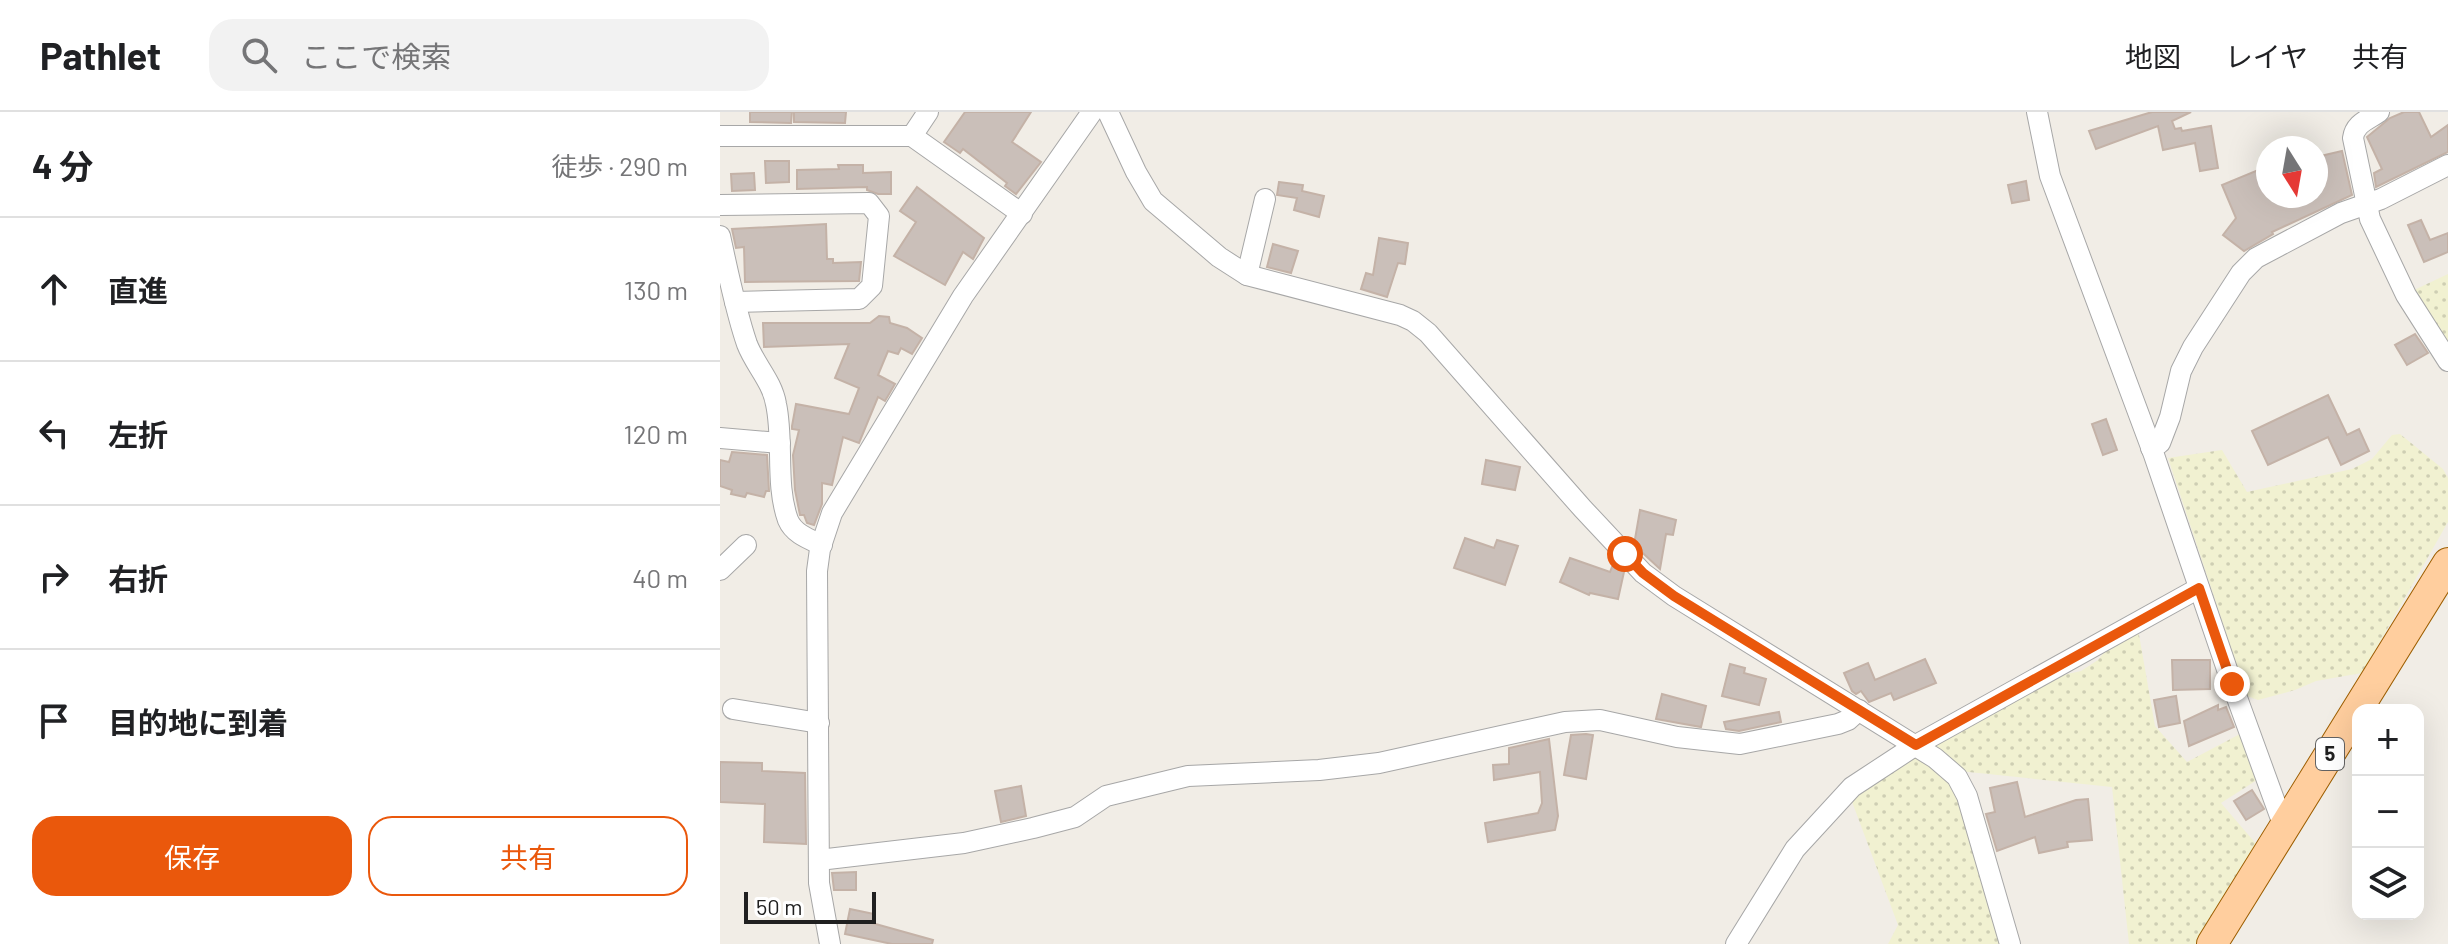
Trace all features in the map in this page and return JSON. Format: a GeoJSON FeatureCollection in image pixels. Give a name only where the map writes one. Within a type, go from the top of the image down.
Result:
{"type":"FeatureCollection","features":[{"type":"Feature","properties":{"kind":"main road","name":"5"},"geometry":{"type":"LineString","coordinates":[[2212,944],[2448,563]]}},
{"type":"Feature","properties":{"kind":"street"},"geometry":{"type":"LineString","coordinates":[[912,136],[928,112]]}},
{"type":"Feature","properties":{"kind":"street"},"geometry":{"type":"LineString","coordinates":[[830,944],[819,883],[817,571],[832,513],[963,296],[1092,112]]}},
{"type":"Feature","properties":{"kind":"street"},"geometry":{"type":"LineString","coordinates":[[1108,112],[1153,201],[1219,257],[1247,275],[1368,306],[1413,321],[1449,356],[1537,459],[1643,573],[1674,596],[1916,745],[1957,777],[1967,796],[2010,944]]}},
{"type":"Feature","properties":{"kind":"street"},"geometry":{"type":"LineString","coordinates":[[2037,112],[2050,176],[2151,448],[2284,827]]}},
{"type":"Feature","properties":{"kind":"street"},"geometry":{"type":"LineString","coordinates":[[2379,112],[2354,130],[2353,138],[2373,228],[2406,295],[2448,361]]}},
{"type":"Feature","properties":{"kind":"street"},"geometry":{"type":"LineString","coordinates":[[720,136],[912,136],[1022,214]]}},
{"type":"Feature","properties":{"kind":"street"},"geometry":{"type":"LineString","coordinates":[[2151,448],[2160,443],[2181,371],[2193,347],[2241,273],[2256,258],[2291,238],[2381,199],[2448,165]]}},
{"type":"Feature","properties":{"kind":"street"},"geometry":{"type":"LineString","coordinates":[[1247,275],[1265,199]]}},
{"type":"Feature","properties":{"kind":"street"},"geometry":{"type":"LineString","coordinates":[[720,205],[869,203],[879,216],[872,286],[859,299],[735,302]]}},
{"type":"Feature","properties":{"kind":"street"},"geometry":{"type":"LineString","coordinates":[[720,236],[748,347],[773,388],[784,506],[790,524],[800,535],[822,545]]}},
{"type":"Feature","properties":{"kind":"street"},"geometry":{"type":"LineString","coordinates":[[720,438],[780,443]]}},
{"type":"Feature","properties":{"kind":"street"},"geometry":{"type":"LineString","coordinates":[[720,570],[746,545]]}},
{"type":"Feature","properties":{"kind":"street"},"geometry":{"type":"LineString","coordinates":[[1736,944],[1795,849],[1852,787],[1916,745],[2199,588]]}},
{"type":"Feature","properties":{"kind":"street"},"geometry":{"type":"LineString","coordinates":[[733,709],[819,723]]}},
{"type":"Feature","properties":{"kind":"street"},"geometry":{"type":"LineString","coordinates":[[819,860],[964,843],[1019,831],[1075,817],[1106,796],[1188,776],[1319,770],[1379,763],[1536,728],[1588,720],[1621,723],[1706,741],[1750,743],[1838,724],[1859,710]]}},
{"type":"Feature","properties":{"kind":"green space"},"geometry":{"type":"Polygon","coordinates":[[[2448,274],[2448,351],[2412,291],[2448,274]]]}},
{"type":"Feature","properties":{"kind":"green space"},"geometry":{"type":"Polygon","coordinates":[[[2400,434],[2443,469],[2448,478],[2448,522],[2362,673],[2316,681],[2258,700],[2247,696],[2168,458],[2222,450],[2247,492],[2352,469],[2372,459],[2392,435],[2400,434]]]}},
{"type":"Feature","properties":{"kind":"green space"},"geometry":{"type":"Polygon","coordinates":[[[2138,629],[2155,726],[2187,762],[2240,734],[2257,780],[2221,803],[2257,845],[2196,944],[2129,944],[2112,787],[1959,771],[1934,748],[1932,742],[2054,677],[2081,671],[2138,629]]]}},
{"type":"Feature","properties":{"kind":"green space"},"geometry":{"type":"Polygon","coordinates":[[[1910,757],[1925,758],[1950,780],[1960,796],[2004,944],[1888,944],[1898,925],[1851,799],[1910,757]]]}},
{"type":"Feature","properties":{"kind":"building"},"geometry":{"type":"Polygon","coordinates":[[[750,112],[792,112],[791,123],[750,122],[750,112]]]}},
{"type":"Feature","properties":{"kind":"building"},"geometry":{"type":"Polygon","coordinates":[[[794,112],[846,112],[845,123],[794,122],[794,112]]]}},
{"type":"Feature","properties":{"kind":"building"},"geometry":{"type":"Polygon","coordinates":[[[965,112],[1031,112],[1012,142],[1041,162],[1016,194],[1005,186],[1007,183],[963,149],[960,153],[944,142],[965,112]]]}},
{"type":"Feature","properties":{"kind":"building"},"geometry":{"type":"Polygon","coordinates":[[[2152,112],[2191,112],[2172,121],[2175,129],[2181,128],[2182,131],[2211,126],[2218,168],[2200,171],[2195,143],[2163,150],[2158,126],[2096,149],[2089,131],[2152,112]]]}},
{"type":"Feature","properties":{"kind":"building"},"geometry":{"type":"Polygon","coordinates":[[[2404,112],[2419,112],[2431,137],[2448,125],[2448,152],[2376,187],[2374,173],[2382,169],[2367,137],[2390,118],[2404,112]]]}},
{"type":"Feature","properties":{"kind":"building"},"geometry":{"type":"Polygon","coordinates":[[[2342,151],[2352,195],[2328,206],[2328,154],[2342,151]]]}},
{"type":"Feature","properties":{"kind":"building"},"geometry":{"type":"Polygon","coordinates":[[[765,161],[789,161],[789,182],[766,183],[765,161]]]}},
{"type":"Feature","properties":{"kind":"building"},"geometry":{"type":"Polygon","coordinates":[[[838,165],[863,165],[863,173],[891,172],[891,194],[878,194],[867,190],[867,187],[797,189],[797,170],[839,169],[838,165]]]}},
{"type":"Feature","properties":{"kind":"building"},"geometry":{"type":"Polygon","coordinates":[[[2256,171],[2256,208],[2324,208],[2272,232],[2244,251],[2223,235],[2236,218],[2222,185],[2256,171]]]}},
{"type":"Feature","properties":{"kind":"building"},"geometry":{"type":"Polygon","coordinates":[[[754,173],[755,190],[732,191],[731,174],[754,173]]]}},
{"type":"Feature","properties":{"kind":"building"},"geometry":{"type":"Polygon","coordinates":[[[2026,181],[2029,200],[2012,203],[2008,185],[2026,181]]]}},
{"type":"Feature","properties":{"kind":"building"},"geometry":{"type":"Polygon","coordinates":[[[1279,182],[1303,185],[1302,191],[1324,196],[1319,217],[1294,210],[1297,198],[1277,195],[1279,182]]]}},
{"type":"Feature","properties":{"kind":"building"},"geometry":{"type":"Polygon","coordinates":[[[917,187],[984,238],[973,259],[963,252],[945,285],[894,256],[916,222],[900,211],[917,187]]]}},
{"type":"Feature","properties":{"kind":"building"},"geometry":{"type":"Polygon","coordinates":[[[2421,220],[2430,240],[2448,233],[2448,252],[2424,262],[2408,225],[2421,220]]]}},
{"type":"Feature","properties":{"kind":"building"},"geometry":{"type":"Polygon","coordinates":[[[826,224],[827,259],[833,259],[833,263],[861,262],[859,281],[745,282],[744,247],[736,248],[732,229],[826,224]]]}},
{"type":"Feature","properties":{"kind":"building"},"geometry":{"type":"Polygon","coordinates":[[[1379,238],[1408,243],[1405,264],[1398,263],[1387,297],[1361,289],[1366,273],[1373,275],[1379,238]]]}},
{"type":"Feature","properties":{"kind":"building"},"geometry":{"type":"Polygon","coordinates":[[[1273,244],[1298,251],[1291,273],[1267,267],[1273,244]]]}},
{"type":"Feature","properties":{"kind":"building"},"geometry":{"type":"Polygon","coordinates":[[[879,316],[889,317],[890,323],[907,328],[922,338],[912,354],[901,348],[898,354],[888,351],[878,375],[895,384],[885,401],[878,397],[859,443],[843,437],[832,485],[822,483],[822,504],[814,525],[807,523],[804,515],[800,515],[795,490],[793,455],[799,430],[792,429],[792,426],[796,404],[849,414],[859,388],[835,378],[849,344],[764,347],[763,323],[870,323],[879,316]]]}},
{"type":"Feature","properties":{"kind":"building"},"geometry":{"type":"Polygon","coordinates":[[[2415,334],[2428,353],[2407,365],[2395,345],[2415,334]]]}},
{"type":"Feature","properties":{"kind":"building"},"geometry":{"type":"Polygon","coordinates":[[[2328,395],[2347,435],[2359,429],[2369,451],[2341,465],[2328,437],[2268,465],[2252,431],[2328,395]]]}},
{"type":"Feature","properties":{"kind":"building"},"geometry":{"type":"Polygon","coordinates":[[[2106,419],[2117,450],[2103,455],[2092,424],[2106,419]]]}},
{"type":"Feature","properties":{"kind":"building"},"geometry":{"type":"Polygon","coordinates":[[[732,452],[767,455],[769,491],[764,497],[747,493],[745,497],[731,494],[732,490],[720,486],[720,460],[729,462],[732,452]]]}},
{"type":"Feature","properties":{"kind":"building"},"geometry":{"type":"Polygon","coordinates":[[[1486,460],[1520,467],[1515,490],[1482,484],[1486,460]]]}},
{"type":"Feature","properties":{"kind":"building"},"geometry":{"type":"Polygon","coordinates":[[[1640,510],[1676,520],[1673,535],[1666,534],[1660,569],[1634,545],[1640,510]]]}},
{"type":"Feature","properties":{"kind":"building"},"geometry":{"type":"Polygon","coordinates":[[[1465,538],[1494,548],[1497,540],[1518,546],[1505,585],[1454,568],[1465,538]]]}},
{"type":"Feature","properties":{"kind":"building"},"geometry":{"type":"Polygon","coordinates":[[[1570,558],[1610,572],[1612,567],[1622,569],[1618,599],[1589,595],[1560,582],[1570,558]]]}},
{"type":"Feature","properties":{"kind":"building"},"geometry":{"type":"Polygon","coordinates":[[[1925,659],[1936,683],[1894,700],[1891,693],[1869,702],[1861,691],[1856,694],[1852,691],[1844,673],[1868,663],[1875,680],[1925,659]]]}},
{"type":"Feature","properties":{"kind":"building"},"geometry":{"type":"Polygon","coordinates":[[[2172,660],[2210,660],[2210,689],[2173,690],[2172,660]]]}},
{"type":"Feature","properties":{"kind":"building"},"geometry":{"type":"Polygon","coordinates":[[[1730,664],[1745,668],[1744,673],[1766,679],[1759,705],[1722,696],[1730,664]]]}},
{"type":"Feature","properties":{"kind":"building"},"geometry":{"type":"Polygon","coordinates":[[[1662,694],[1706,706],[1701,727],[1656,719],[1662,694]]]}},
{"type":"Feature","properties":{"kind":"building"},"geometry":{"type":"Polygon","coordinates":[[[2176,696],[2180,723],[2159,727],[2154,700],[2176,696]]]}},
{"type":"Feature","properties":{"kind":"building"},"geometry":{"type":"Polygon","coordinates":[[[2218,705],[2218,710],[2226,707],[2234,727],[2189,746],[2184,721],[2218,705]]]}},
{"type":"Feature","properties":{"kind":"building"},"geometry":{"type":"Polygon","coordinates":[[[1779,712],[1781,722],[1739,731],[1726,729],[1724,722],[1779,712]]]}},
{"type":"Feature","properties":{"kind":"building"},"geometry":{"type":"Polygon","coordinates":[[[1571,735],[1593,735],[1586,779],[1564,775],[1571,735]]]}},
{"type":"Feature","properties":{"kind":"building"},"geometry":{"type":"Polygon","coordinates":[[[1549,739],[1558,816],[1555,830],[1488,842],[1485,823],[1538,813],[1542,803],[1540,772],[1494,780],[1493,765],[1509,764],[1509,748],[1549,739]]]}},
{"type":"Feature","properties":{"kind":"building"},"geometry":{"type":"Polygon","coordinates":[[[720,762],[762,763],[762,771],[805,773],[806,844],[764,842],[765,804],[720,802],[720,762]]]}},
{"type":"Feature","properties":{"kind":"building"},"geometry":{"type":"Polygon","coordinates":[[[2017,782],[2025,817],[2088,799],[2092,840],[2067,842],[2068,847],[2039,853],[2035,837],[1997,851],[1986,814],[1995,812],[1990,788],[2017,782]]]}},
{"type":"Feature","properties":{"kind":"building"},"geometry":{"type":"Polygon","coordinates":[[[1021,786],[1026,816],[1001,822],[995,791],[1021,786]]]}},
{"type":"Feature","properties":{"kind":"building"},"geometry":{"type":"Polygon","coordinates":[[[2252,790],[2264,809],[2246,820],[2234,801],[2252,790]]]}},
{"type":"Feature","properties":{"kind":"building"},"geometry":{"type":"Polygon","coordinates":[[[856,872],[856,890],[834,890],[832,873],[856,872]]]}},
{"type":"Feature","properties":{"kind":"building"},"geometry":{"type":"Polygon","coordinates":[[[850,909],[874,914],[872,923],[933,940],[932,944],[892,944],[845,934],[850,909]]]}},
{"type":"Feature","properties":{"kind":"route"},"geometry":{"type":"LineString","coordinates":[[1625,554],[1643,573],[1674,596],[1916,745],[2199,588],[2232,684]]}}]}
